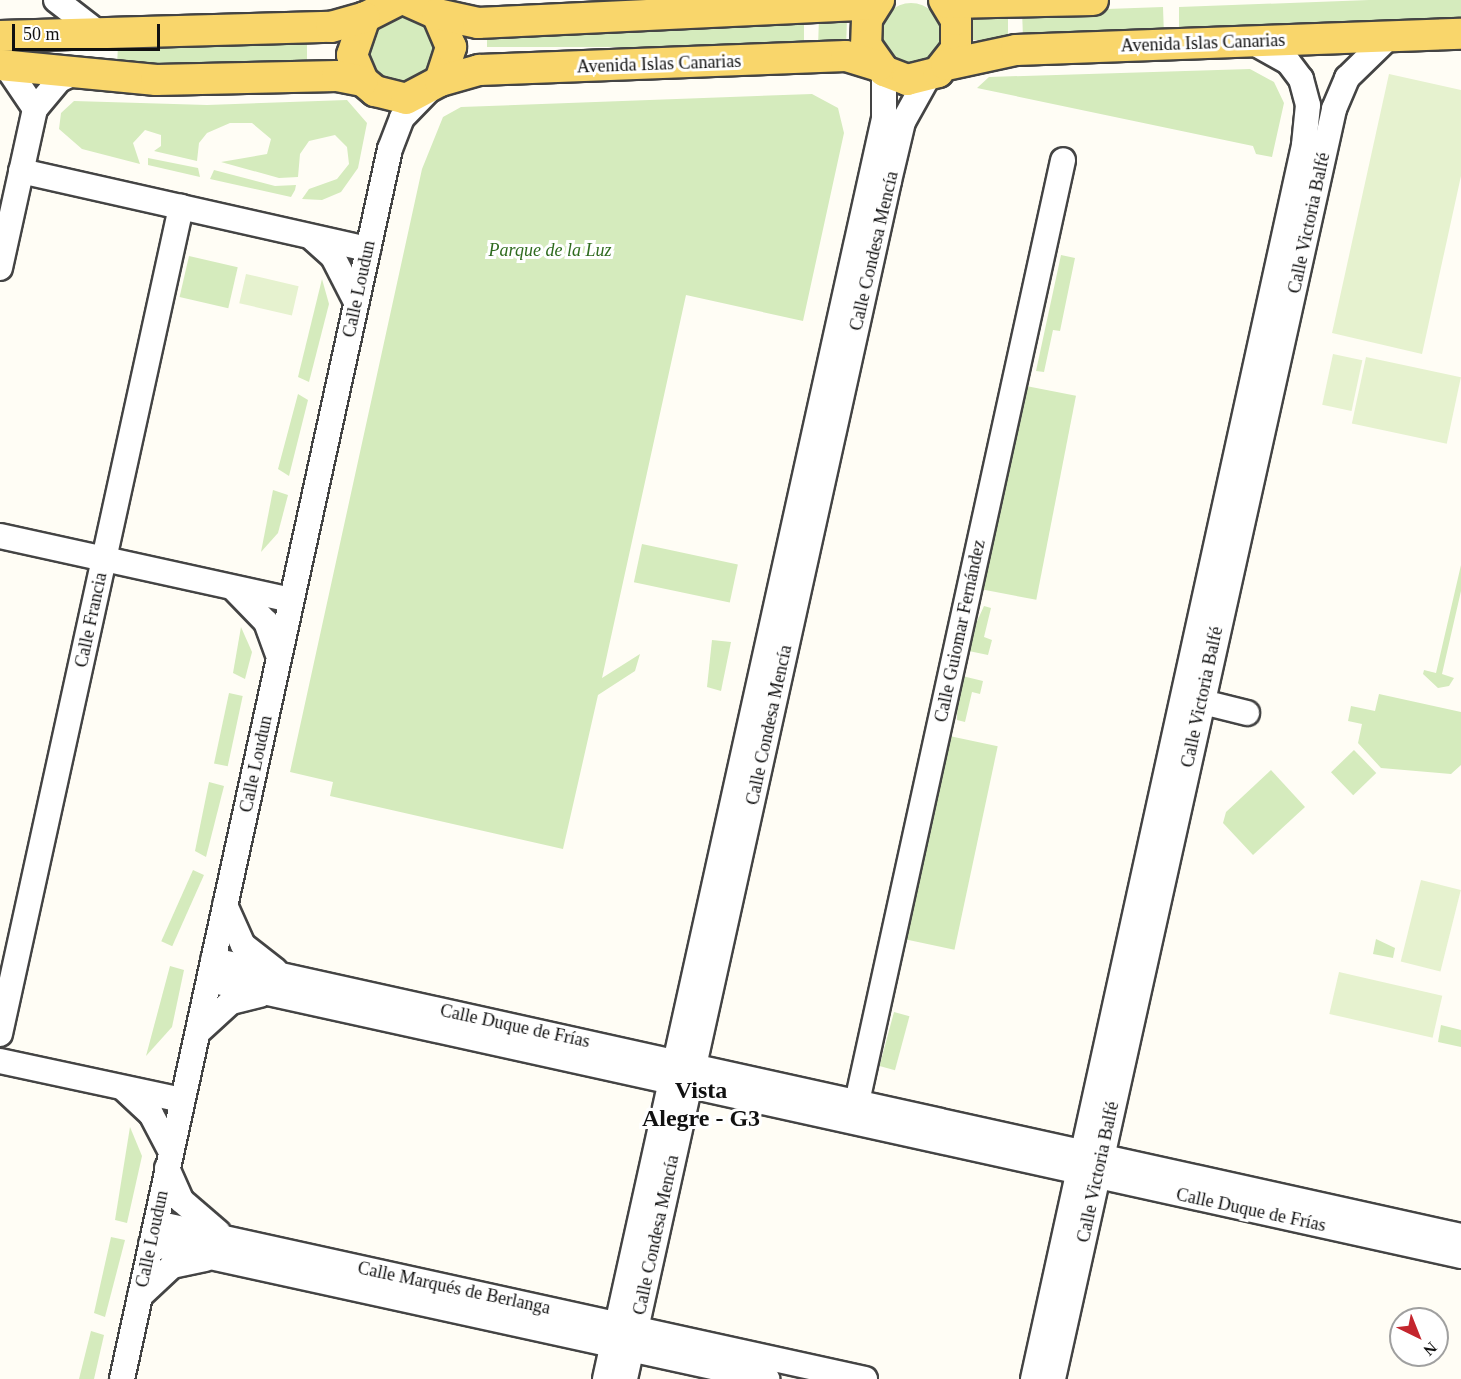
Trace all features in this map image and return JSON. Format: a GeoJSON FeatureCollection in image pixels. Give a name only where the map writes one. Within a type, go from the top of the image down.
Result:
{"type":"FeatureCollection","features":[{"type":"Feature","properties":{"kind":"main road"},"geometry":{"type":"LineString","coordinates":[[937,71],[958,34],[946,1],[1093,0]]}},
{"type":"Feature","properties":{"kind":"main road"},"geometry":{"type":"LineString","coordinates":[[0,36],[331,27],[389,4],[437,14],[464,23],[663,7],[877,2],[865,36],[881,68]]}},
{"type":"Feature","properties":{"kind":"main road"},"geometry":{"type":"LineString","coordinates":[[369,86],[353,41],[389,4]]}},
{"type":"Feature","properties":{"kind":"main road"},"geometry":{"type":"LineString","coordinates":[[3,65],[156,80],[337,76],[406,99],[434,86],[452,47],[437,14]]}},
{"type":"Feature","properties":{"kind":"main road","name":"Avenida Islas Canarias"},"geometry":{"type":"LineString","coordinates":[[434,86],[480,70],[846,56],[907,80],[1016,50],[1461,34]]}},
{"type":"Feature","properties":{"kind":"street"},"geometry":{"type":"LineString","coordinates":[[56,0],[100,34]]}},
{"type":"Feature","properties":{"kind":"street","name":"Calle Victoria Balfé"},"geometry":{"type":"LineString","coordinates":[[1033,1379],[1091,1164],[1334,110],[1354,69],[1390,36]]}},
{"type":"Feature","properties":{"kind":"street","name":"Calle Victoria Balfé"},"geometry":{"type":"LineString","coordinates":[[1053,1379],[1091,1164],[1304,145],[1308,105],[1301,79],[1288,62],[1252,42]]}},
{"type":"Feature","properties":{"kind":"street"},"geometry":{"type":"LineString","coordinates":[[3,65],[35,109]]}},
{"type":"Feature","properties":{"kind":"street","name":"Calle Condesa Mencía"},"geometry":{"type":"LineString","coordinates":[[622,1348],[884,118],[881,68]]}},
{"type":"Feature","properties":{"kind":"street","name":"Calle Condesa Mencía"},"geometry":{"type":"LineString","coordinates":[[682,1074],[903,122],[937,71]]}},
{"type":"Feature","properties":{"kind":"street"},"geometry":{"type":"LineString","coordinates":[[0,268],[35,109],[59,80],[74,73]]}},
{"type":"Feature","properties":{"kind":"street","name":"Calle Loudun"},"geometry":{"type":"LineString","coordinates":[[369,86],[386,117],[390,149]]}},
{"type":"Feature","properties":{"kind":"street","name":"Calle Loudun"},"geometry":{"type":"LineString","coordinates":[[122,1379],[390,149],[402,118],[434,86]]}},
{"type":"Feature","properties":{"kind":"street","name":"Calle Guiomar Fernández"},"geometry":{"type":"LineString","coordinates":[[857,1102],[1063,159]]}},
{"type":"Feature","properties":{"kind":"street"},"geometry":{"type":"LineString","coordinates":[[21,171],[368,249]]}},
{"type":"Feature","properties":{"kind":"street","name":"Calle Francia"},"geometry":{"type":"LineString","coordinates":[[0,1034],[181,207]]}},
{"type":"Feature","properties":{"kind":"street"},"geometry":{"type":"LineString","coordinates":[[309,236],[333,257],[356,303]]}},
{"type":"Feature","properties":{"kind":"street"},"geometry":{"type":"LineString","coordinates":[[1,535],[291,600]]}},
{"type":"Feature","properties":{"kind":"street"},"geometry":{"type":"LineString","coordinates":[[231,586],[266,622],[279,657]]}},
{"type":"Feature","properties":{"kind":"street"},"geometry":{"type":"LineString","coordinates":[[1215,705],[1247,713]]}},
{"type":"Feature","properties":{"kind":"street","name":"Calle Duque de Frías"},"geometry":{"type":"LineString","coordinates":[[225,905],[243,945],[287,987]]}},
{"type":"Feature","properties":{"kind":"street","name":"Calle Duque de Frías"},"geometry":{"type":"LineString","coordinates":[[211,970],[682,1074],[1041,1164],[1139,1164],[1461,1236]]}},
{"type":"Feature","properties":{"kind":"street","name":"Calle Duque de Frías"},"geometry":{"type":"LineString","coordinates":[[197,1034],[231,1002],[287,987],[636,1075],[739,1075],[857,1102],[1091,1164],[1461,1256]]}},
{"type":"Feature","properties":{"kind":"street"},"geometry":{"type":"LineString","coordinates":[[0,1061],[182,1100]]}},
{"type":"Feature","properties":{"kind":"street","name":"Calle Marqués de Berlanga"},"geometry":{"type":"LineString","coordinates":[[122,1088],[151,1114],[191,1212],[228,1250]]}},
{"type":"Feature","properties":{"kind":"street","name":"Calle Marqués de Berlanga"},"geometry":{"type":"LineString","coordinates":[[153,1233],[622,1348],[677,1338],[865,1379]]}},
{"type":"Feature","properties":{"kind":"street","name":"Calle Marqués de Berlanga"},"geometry":{"type":"LineString","coordinates":[[140,1296],[172,1266],[228,1250],[622,1348],[767,1379]]}},
{"type":"Feature","properties":{"kind":"green space"},"geometry":{"type":"Polygon","coordinates":[[[1369,0],[1461,0],[1461,23],[1179,33],[1179,7],[1369,0]]]}},
{"type":"Feature","properties":{"kind":"green space"},"geometry":{"type":"Polygon","coordinates":[[[911,3],[932,12],[941,33],[932,54],[911,63],[890,54],[881,33],[890,12],[911,3]]]}},
{"type":"Feature","properties":{"kind":"green space"},"geometry":{"type":"Polygon","coordinates":[[[1163,7],[1164,34],[1023,39],[1022,12],[1163,7]]]}},
{"type":"Feature","properties":{"kind":"green space"},"geometry":{"type":"Polygon","coordinates":[[[973,13],[1008,13],[1008,40],[973,40],[973,13]]]}},
{"type":"Feature","properties":{"kind":"green space"},"geometry":{"type":"Polygon","coordinates":[[[401,14],[414,17],[426,24],[433,36],[436,49],[433,62],[426,74],[414,81],[401,84],[388,81],[376,74],[369,62],[366,49],[369,36],[376,24],[388,17],[401,14]]]}},
{"type":"Feature","properties":{"kind":"green space"},"geometry":{"type":"Polygon","coordinates":[[[819,18],[847,19],[846,46],[818,45],[819,18]]]}},
{"type":"Feature","properties":{"kind":"green space"},"geometry":{"type":"Polygon","coordinates":[[[487,20],[804,20],[804,47],[487,47],[487,20]]]}},
{"type":"Feature","properties":{"kind":"green space"},"geometry":{"type":"Polygon","coordinates":[[[307,38],[307,65],[117,67],[118,44],[307,38]]]}},
{"type":"Feature","properties":{"kind":"green space"},"geometry":{"type":"Polygon","coordinates":[[[1250,69],[1274,82],[1284,103],[1272,157],[1256,154],[1253,146],[977,88],[989,77],[1250,69]]]}},
{"type":"Feature","properties":{"kind":"green space"},"geometry":{"type":"Polygon","coordinates":[[[1389,74],[1461,90],[1461,176],[1422,354],[1332,333],[1389,74]]]}},
{"type":"Feature","properties":{"kind":"green space","name":"Parque de la Luz"},"geometry":{"type":"Polygon","coordinates":[[[812,94],[838,108],[844,133],[803,321],[686,295],[602,678],[640,654],[635,671],[598,695],[563,849],[330,796],[333,782],[290,772],[422,169],[443,117],[461,107],[812,94]]]}},
{"type":"Feature","properties":{"kind":"green space"},"geometry":{"type":"Polygon","coordinates":[[[347,100],[367,123],[358,168],[341,192],[322,200],[302,199],[309,189],[337,179],[349,164],[347,147],[335,135],[309,141],[300,154],[298,177],[279,178],[221,162],[267,154],[271,139],[252,123],[230,123],[207,133],[199,143],[197,161],[154,151],[161,146],[161,135],[145,130],[133,143],[140,164],[82,149],[59,129],[61,113],[74,101],[207,105],[347,100]]]}},
{"type":"Feature","properties":{"kind":"green space"},"geometry":{"type":"Polygon","coordinates":[[[148,158],[198,168],[200,177],[148,165],[148,158]]]}},
{"type":"Feature","properties":{"kind":"green space"},"geometry":{"type":"Polygon","coordinates":[[[214,170],[275,186],[296,185],[295,190],[291,197],[210,179],[214,170]]]}},
{"type":"Feature","properties":{"kind":"green space"},"geometry":{"type":"Polygon","coordinates":[[[1061,255],[1075,258],[1060,331],[1053,330],[1044,372],[1036,371],[1061,255]]]}},
{"type":"Feature","properties":{"kind":"green space"},"geometry":{"type":"Polygon","coordinates":[[[189,256],[238,267],[228,308],[180,297],[189,256]]]}},
{"type":"Feature","properties":{"kind":"green space"},"geometry":{"type":"Polygon","coordinates":[[[246,274],[299,286],[292,315],[239,303],[246,274]]]}},
{"type":"Feature","properties":{"kind":"green space"},"geometry":{"type":"Polygon","coordinates":[[[322,279],[329,304],[309,382],[298,377],[322,279]]]}},
{"type":"Feature","properties":{"kind":"green space"},"geometry":{"type":"Polygon","coordinates":[[[1333,354],[1362,360],[1352,411],[1322,405],[1333,354]]]}},
{"type":"Feature","properties":{"kind":"green space"},"geometry":{"type":"Polygon","coordinates":[[[1366,357],[1461,377],[1447,444],[1352,424],[1366,357]]]}},
{"type":"Feature","properties":{"kind":"green space"},"geometry":{"type":"Polygon","coordinates":[[[1021,385],[1076,396],[1036,600],[981,589],[1021,385]]]}},
{"type":"Feature","properties":{"kind":"green space"},"geometry":{"type":"Polygon","coordinates":[[[298,394],[308,400],[289,476],[278,469],[298,394]]]}},
{"type":"Feature","properties":{"kind":"green space"},"geometry":{"type":"Polygon","coordinates":[[[273,490],[288,495],[278,533],[261,552],[273,490]]]}},
{"type":"Feature","properties":{"kind":"green space"},"geometry":{"type":"Polygon","coordinates":[[[642,544],[738,564],[730,603],[634,582],[642,544]]]}},
{"type":"Feature","properties":{"kind":"green space"},"geometry":{"type":"Polygon","coordinates":[[[1461,565],[1461,591],[1442,674],[1454,678],[1449,686],[1438,688],[1423,674],[1424,670],[1436,673],[1461,565]]]}},
{"type":"Feature","properties":{"kind":"green space"},"geometry":{"type":"Polygon","coordinates":[[[984,606],[991,608],[984,637],[992,640],[988,655],[964,650],[984,606]]]}},
{"type":"Feature","properties":{"kind":"green space"},"geometry":{"type":"Polygon","coordinates":[[[241,627],[252,652],[245,679],[233,673],[241,627]]]}},
{"type":"Feature","properties":{"kind":"green space"},"geometry":{"type":"Polygon","coordinates":[[[712,640],[731,642],[721,691],[707,687],[712,640]]]}},
{"type":"Feature","properties":{"kind":"green space"},"geometry":{"type":"Polygon","coordinates":[[[958,675],[983,681],[980,694],[972,692],[965,722],[957,720],[958,675]]]}},
{"type":"Feature","properties":{"kind":"green space"},"geometry":{"type":"Polygon","coordinates":[[[229,693],[243,696],[228,766],[214,763],[229,693]]]}},
{"type":"Feature","properties":{"kind":"green space"},"geometry":{"type":"Polygon","coordinates":[[[1379,694],[1461,712],[1461,765],[1451,774],[1381,768],[1358,743],[1362,724],[1348,721],[1351,706],[1375,711],[1379,694]]]}},
{"type":"Feature","properties":{"kind":"green space"},"geometry":{"type":"Polygon","coordinates":[[[940,734],[998,746],[954,950],[897,937],[940,734]]]}},
{"type":"Feature","properties":{"kind":"green space"},"geometry":{"type":"Polygon","coordinates":[[[1354,750],[1376,773],[1353,795],[1331,772],[1354,750]]]}},
{"type":"Feature","properties":{"kind":"green space"},"geometry":{"type":"Polygon","coordinates":[[[1271,770],[1305,807],[1253,855],[1223,823],[1226,812],[1271,770]]]}},
{"type":"Feature","properties":{"kind":"green space"},"geometry":{"type":"Polygon","coordinates":[[[209,782],[224,786],[206,857],[195,851],[209,782]]]}},
{"type":"Feature","properties":{"kind":"green space"},"geometry":{"type":"Polygon","coordinates":[[[193,870],[204,875],[172,946],[161,941],[193,870]]]}},
{"type":"Feature","properties":{"kind":"green space"},"geometry":{"type":"Polygon","coordinates":[[[1421,880],[1461,890],[1440,971],[1401,962],[1421,880]]]}},
{"type":"Feature","properties":{"kind":"green space"},"geometry":{"type":"Polygon","coordinates":[[[1376,939],[1395,948],[1393,958],[1373,954],[1376,939]]]}},
{"type":"Feature","properties":{"kind":"green space"},"geometry":{"type":"Polygon","coordinates":[[[170,966],[184,970],[172,1027],[146,1056],[170,966]]]}},
{"type":"Feature","properties":{"kind":"green space"},"geometry":{"type":"Polygon","coordinates":[[[1339,972],[1442,996],[1433,1038],[1329,1014],[1339,972]]]}},
{"type":"Feature","properties":{"kind":"green space"},"geometry":{"type":"Polygon","coordinates":[[[894,1012],[909,1016],[895,1070],[880,1066],[894,1012]]]}},
{"type":"Feature","properties":{"kind":"green space"},"geometry":{"type":"Polygon","coordinates":[[[1441,1025],[1461,1030],[1461,1047],[1438,1042],[1441,1025]]]}},
{"type":"Feature","properties":{"kind":"green space"},"geometry":{"type":"Polygon","coordinates":[[[130,1127],[142,1156],[127,1223],[115,1220],[130,1127]]]}},
{"type":"Feature","properties":{"kind":"green space"},"geometry":{"type":"Polygon","coordinates":[[[111,1237],[125,1240],[105,1317],[94,1313],[111,1237]]]}},
{"type":"Feature","properties":{"kind":"green space"},"geometry":{"type":"Polygon","coordinates":[[[91,1331],[104,1335],[94,1379],[79,1379],[91,1331]]]}},
{"type":"Feature","properties":{"kind":"district","name":"Vista Alegre - G3"},"geometry":{"type":"Point","coordinates":[701,1105]}}]}
